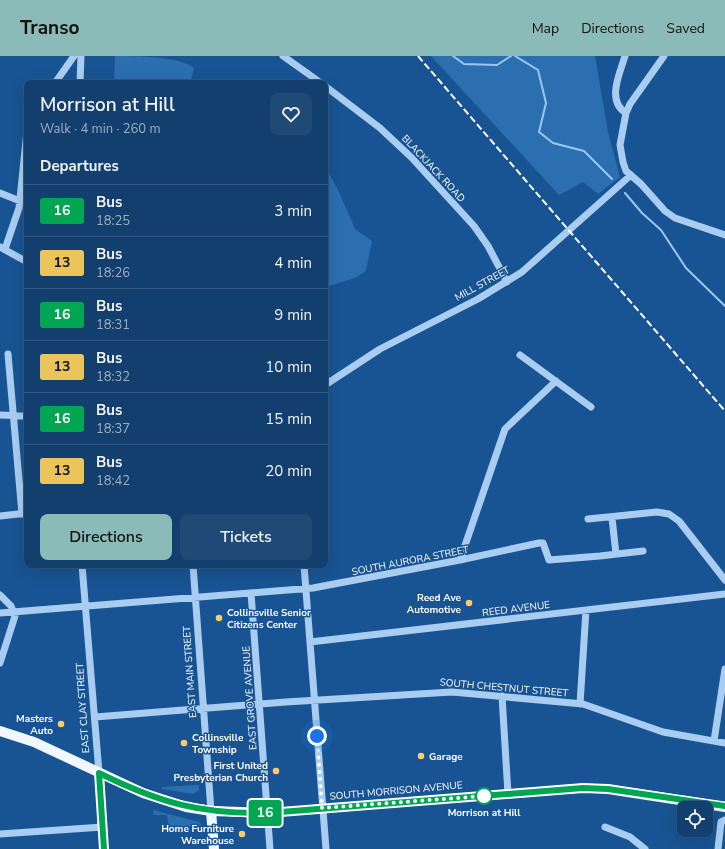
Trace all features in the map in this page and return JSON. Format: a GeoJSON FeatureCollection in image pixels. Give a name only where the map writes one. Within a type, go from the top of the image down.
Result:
{"type":"FeatureCollection","features":[{"type":"Feature","properties":{"kind":"main road","name":"SOUTH MORRISON AVENUE"},"geometry":{"type":"LineString","coordinates":[[0,731],[34,742],[99,773],[162,800],[211,811],[268,813],[596,788],[725,806]]}},
{"type":"Feature","properties":{"kind":"main road","name":"EAST CLAY STREET"},"geometry":{"type":"LineString","coordinates":[[99,773],[104,849]]}},
{"type":"Feature","properties":{"kind":"main road","name":"EAST MAIN STREET"},"geometry":{"type":"LineString","coordinates":[[211,811],[214,849]]}},
{"type":"Feature","properties":{"kind":"street"},"geometry":{"type":"LineString","coordinates":[[57,80],[74,56]]}},
{"type":"Feature","properties":{"kind":"street"},"geometry":{"type":"LineString","coordinates":[[80,80],[81,56]]}},
{"type":"Feature","properties":{"kind":"street"},"geometry":{"type":"LineString","coordinates":[[283,56],[311,80]]}},
{"type":"Feature","properties":{"kind":"street"},"geometry":{"type":"LineString","coordinates":[[625,56],[615,98],[618,107],[626,113]]}},
{"type":"Feature","properties":{"kind":"street"},"geometry":{"type":"LineString","coordinates":[[664,56],[630,104],[623,122],[621,152],[626,171],[657,203],[675,218],[725,235]]}},
{"type":"Feature","properties":{"kind":"street","name":"BLACKJACK ROAD"},"geometry":{"type":"LineString","coordinates":[[328,88],[380,128],[411,157],[474,226],[488,246],[507,282]]}},
{"type":"Feature","properties":{"kind":"street"},"geometry":{"type":"LineString","coordinates":[[24,161],[20,200],[15,223],[3,248],[24,260]]}},
{"type":"Feature","properties":{"kind":"street","name":"MILL STREET"},"geometry":{"type":"LineString","coordinates":[[328,383],[380,349],[507,282],[522,272],[567,230],[631,175]]}},
{"type":"Feature","properties":{"kind":"street"},"geometry":{"type":"LineString","coordinates":[[0,193],[20,200]]}},
{"type":"Feature","properties":{"kind":"street"},"geometry":{"type":"LineString","coordinates":[[8,354],[24,504]]}},
{"type":"Feature","properties":{"kind":"street"},"geometry":{"type":"LineString","coordinates":[[520,354],[591,408]]}},
{"type":"Feature","properties":{"kind":"street"},"geometry":{"type":"LineString","coordinates":[[460,560],[504,429],[556,381]]}},
{"type":"Feature","properties":{"kind":"street"},"geometry":{"type":"LineString","coordinates":[[0,414],[24,416]]}},
{"type":"Feature","properties":{"kind":"street"},"geometry":{"type":"LineString","coordinates":[[588,519],[612,518],[664,512],[679,521],[725,580]]}},
{"type":"Feature","properties":{"kind":"street"},"geometry":{"type":"LineString","coordinates":[[0,516],[24,514]]}},
{"type":"Feature","properties":{"kind":"street"},"geometry":{"type":"LineString","coordinates":[[612,518],[616,554]]}},
{"type":"Feature","properties":{"kind":"street","name":"SOUTH AURORA STREET"},"geometry":{"type":"LineString","coordinates":[[0,613],[306,589],[460,560],[539,543],[543,543],[545,546],[549,560],[643,550]]}},
{"type":"Feature","properties":{"kind":"street","name":"EAST CLAY STREET"},"geometry":{"type":"LineString","coordinates":[[82,568],[99,773]]}},
{"type":"Feature","properties":{"kind":"street","name":"EAST MAIN STREET"},"geometry":{"type":"LineString","coordinates":[[193,568],[211,811]]}},
{"type":"Feature","properties":{"kind":"street"},"geometry":{"type":"LineString","coordinates":[[304,568],[326,849]]}},
{"type":"Feature","properties":{"kind":"street","name":"EAST GROVE AVENUE"},"geometry":{"type":"LineString","coordinates":[[251,593],[270,849]]}},
{"type":"Feature","properties":{"kind":"street","name":"REED AVENUE"},"geometry":{"type":"LineString","coordinates":[[310,642],[725,594]]}},
{"type":"Feature","properties":{"kind":"street"},"geometry":{"type":"LineString","coordinates":[[0,595],[15,612],[15,620],[0,663]]}},
{"type":"Feature","properties":{"kind":"street"},"geometry":{"type":"LineString","coordinates":[[580,704],[586,610]]}},
{"type":"Feature","properties":{"kind":"street"},"geometry":{"type":"LineString","coordinates":[[714,741],[725,669]]}},
{"type":"Feature","properties":{"kind":"street","name":"SOUTH CHESTNUT STREET"},"geometry":{"type":"LineString","coordinates":[[95,717],[436,692],[502,696],[580,704],[663,732],[725,743]]}},
{"type":"Feature","properties":{"kind":"street"},"geometry":{"type":"LineString","coordinates":[[502,696],[508,794]]}},
{"type":"Feature","properties":{"kind":"street"},"geometry":{"type":"LineString","coordinates":[[718,849],[721,822],[725,820]]}},
{"type":"Feature","properties":{"kind":"street"},"geometry":{"type":"LineString","coordinates":[[0,834],[103,827]]}},
{"type":"Feature","properties":{"kind":"street"},"geometry":{"type":"LineString","coordinates":[[605,827],[630,837],[645,849]]}},
{"type":"Feature","properties":{"kind":"shaded area"},"geometry":{"type":"Polygon","coordinates":[[[115,56],[168,59],[179,61],[194,68],[191,80],[114,80],[115,56]]]}},
{"type":"Feature","properties":{"kind":"shaded area"},"geometry":{"type":"Polygon","coordinates":[[[431,56],[595,56],[608,132],[620,177],[598,194],[583,182],[559,195],[431,56]]]}},
{"type":"Feature","properties":{"kind":"shaded area"},"geometry":{"type":"Polygon","coordinates":[[[328,172],[339,192],[355,229],[372,241],[366,271],[355,278],[328,286],[328,172]]]}},
{"type":"Feature","properties":{"kind":"shaded area"},"geometry":{"type":"Polygon","coordinates":[[[199,785],[199,790],[193,794],[162,789],[162,787],[199,785]]]}},
{"type":"Feature","properties":{"kind":"shaded area"},"geometry":{"type":"Polygon","coordinates":[[[153,810],[199,822],[202,825],[169,829],[167,815],[154,815],[153,810]]]}},
{"type":"Feature","properties":{"kind":"waterway"},"geometry":{"type":"LineString","coordinates":[[453,56],[464,64],[497,65],[511,56]]}},
{"type":"Feature","properties":{"kind":"waterway"},"geometry":{"type":"LineString","coordinates":[[515,56],[538,70],[546,103],[539,132],[553,143],[584,151],[612,179]]}},
{"type":"Feature","properties":{"kind":"waterway"},"geometry":{"type":"LineString","coordinates":[[625,193],[642,213],[661,230],[686,268],[725,306]]}},
{"type":"Feature","properties":{"kind":"railway"},"geometry":{"type":"LineString","coordinates":[[418,56],[725,411]]}},
{"type":"Feature","properties":{"kind":"bus line","name":"16"},"geometry":{"type":"LineString","coordinates":[[104,849],[99,773],[125,786],[162,800],[200,810],[224,812],[268,813],[583,788],[608,789],[725,806]]}},
{"type":"Feature","properties":{"kind":"place","name":"Reed Ave Automotive"},"geometry":{"type":"Point","coordinates":[469,603]}},
{"type":"Feature","properties":{"kind":"place","name":"Collinsville Senior Citizens Center"},"geometry":{"type":"Point","coordinates":[219,618]}},
{"type":"Feature","properties":{"kind":"place","name":"Masters Auto"},"geometry":{"type":"Point","coordinates":[61,724]}},
{"type":"Feature","properties":{"kind":"place","name":"Collinsville Township"},"geometry":{"type":"Point","coordinates":[184,743]}},
{"type":"Feature","properties":{"kind":"place","name":"Garage"},"geometry":{"type":"Point","coordinates":[421,756]}},
{"type":"Feature","properties":{"kind":"place","name":"First United Presbyterian Church"},"geometry":{"type":"Point","coordinates":[276,771]}},
{"type":"Feature","properties":{"kind":"place","name":"Morrison at Hill"},"geometry":{"type":"Point","coordinates":[484,796]}},
{"type":"Feature","properties":{"kind":"place","name":"Home Furniture Warehouse"},"geometry":{"type":"Point","coordinates":[242,834]}},
{"type":"Feature","properties":{"kind":"route"},"geometry":{"type":"LineString","coordinates":[[317,736],[322,808],[484,796]]}}]}
